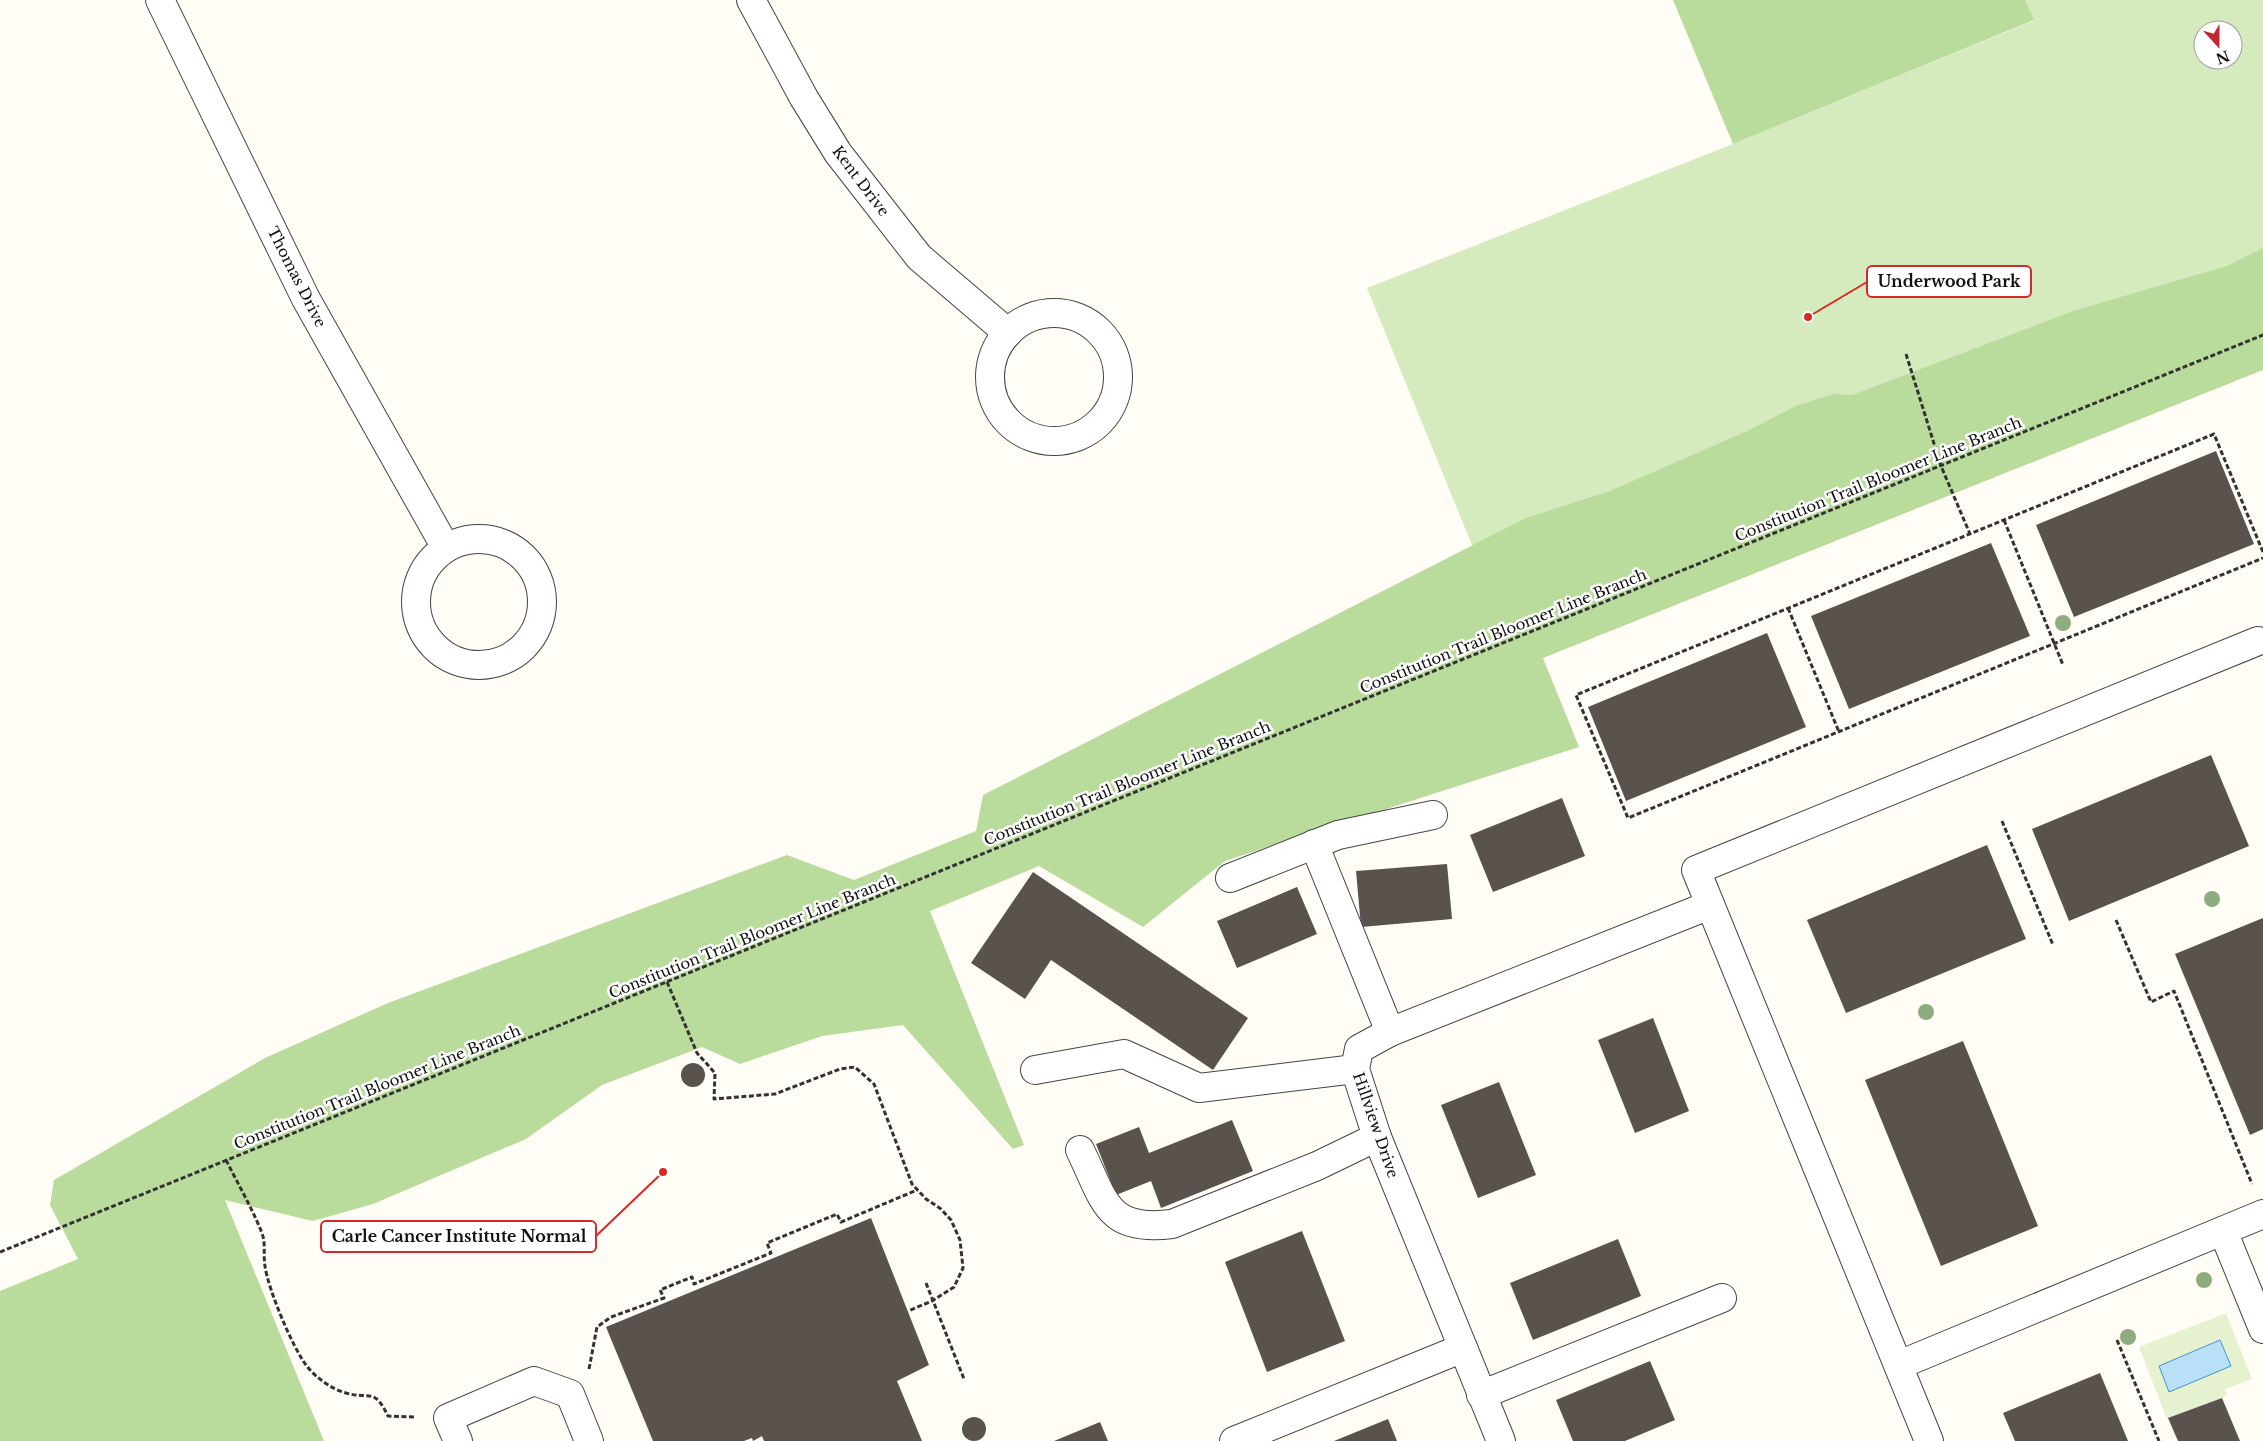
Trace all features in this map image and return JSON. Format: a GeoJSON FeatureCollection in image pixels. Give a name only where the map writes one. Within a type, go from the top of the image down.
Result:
{"type":"FeatureCollection","features":[{"type":"Feature","properties":{"kind":"street","name":"Thomas Drive"},"geometry":{"type":"LineString","coordinates":[[160,0],[306,299],[446,548]]}},
{"type":"Feature","properties":{"kind":"street","name":"Kent Drive"},"geometry":{"type":"LineString","coordinates":[[751,0],[806,101],[844,160],[919,257],[1008,333]]}},
{"type":"Feature","properties":{"kind":"street"},"geometry":{"type":"LineString","coordinates":[[1043,314],[1063,314],[1082,320],[1099,331],[1111,347],[1118,366],[1118,380],[1112,406],[1100,422],[1082,435],[1060,442],[1038,440],[1018,431],[1002,415],[992,395],[990,373],[995,351],[1008,333],[1024,321],[1043,314]]}},
{"type":"Feature","properties":{"kind":"street"},"geometry":{"type":"LineString","coordinates":[[488,539],[510,546],[527,560],[539,578],[543,600],[540,622],[530,641],[513,656],[492,665],[473,666],[453,661],[437,650],[424,635],[416,617],[415,597],[420,578],[430,561],[446,548],[466,540],[488,539]]}},
{"type":"Feature","properties":{"kind":"street"},"geometry":{"type":"LineString","coordinates":[[1929,1441],[1696,870],[2258,641]]}},
{"type":"Feature","properties":{"kind":"street"},"geometry":{"type":"LineString","coordinates":[[1230,878],[1338,835],[1433,815]]}},
{"type":"Feature","properties":{"kind":"street"},"geometry":{"type":"LineString","coordinates":[[1314,844],[1390,1032]]}},
{"type":"Feature","properties":{"kind":"street","name":"Hillview Drive"},"geometry":{"type":"LineString","coordinates":[[1501,1441],[1377,1138],[1355,1069],[1359,1049],[1390,1032],[1710,906]]}},
{"type":"Feature","properties":{"kind":"street"},"geometry":{"type":"LineString","coordinates":[[1035,1070],[1124,1054],[1199,1088],[1355,1069]]}},
{"type":"Feature","properties":{"kind":"street"},"geometry":{"type":"LineString","coordinates":[[1080,1150],[1107,1207],[1118,1217],[1137,1225],[1152,1226],[1172,1224],[1317,1166],[1377,1138]]}},
{"type":"Feature","properties":{"kind":"street"},"geometry":{"type":"LineString","coordinates":[[1899,1365],[2223,1231],[2259,1203]]}},
{"type":"Feature","properties":{"kind":"street"},"geometry":{"type":"LineString","coordinates":[[2223,1231],[2263,1329]]}},
{"type":"Feature","properties":{"kind":"street"},"geometry":{"type":"LineString","coordinates":[[1481,1395],[1722,1298]]}},
{"type":"Feature","properties":{"kind":"street"},"geometry":{"type":"LineString","coordinates":[[1234,1441],[1463,1348]]}},
{"type":"Feature","properties":{"kind":"street"},"geometry":{"type":"LineString","coordinates":[[453,1429],[534,1381],[570,1394],[589,1441]]}},
{"type":"Feature","properties":{"kind":"path","name":"Constitution Trail Bloomer Line Branch"},"geometry":{"type":"LineString","coordinates":[[0,1252],[2263,336]]}},
{"type":"Feature","properties":{"kind":"path"},"geometry":{"type":"LineString","coordinates":[[1906,354],[1941,466],[1970,534]]}},
{"type":"Feature","properties":{"kind":"path"},"geometry":{"type":"LineString","coordinates":[[2263,552],[2214,434],[1576,695],[1628,818],[2263,558]]}},
{"type":"Feature","properties":{"kind":"path"},"geometry":{"type":"LineString","coordinates":[[2004,520],[2063,665]]}},
{"type":"Feature","properties":{"kind":"path"},"geometry":{"type":"LineString","coordinates":[[1788,608],[1839,732]]}},
{"type":"Feature","properties":{"kind":"path"},"geometry":{"type":"LineString","coordinates":[[2002,821],[2053,945]]}},
{"type":"Feature","properties":{"kind":"path"},"geometry":{"type":"LineString","coordinates":[[2116,920],[2151,1002],[2174,991],[2259,1203]]}},
{"type":"Feature","properties":{"kind":"path"},"geometry":{"type":"LineString","coordinates":[[667,982],[697,1053],[715,1073],[714,1099],[774,1094],[840,1069],[855,1067],[874,1084],[912,1184],[926,1199],[942,1209],[951,1220],[960,1240],[963,1268],[954,1287],[932,1301],[908,1311]]}},
{"type":"Feature","properties":{"kind":"path"},"geometry":{"type":"LineString","coordinates":[[226,1160],[262,1233],[266,1248],[265,1266],[289,1336],[306,1366],[325,1384],[346,1393],[370,1395],[381,1402],[388,1416],[453,1429]]}},
{"type":"Feature","properties":{"kind":"path"},"geometry":{"type":"LineString","coordinates":[[570,1394],[589,1370],[597,1327],[611,1317],[664,1298],[660,1290],[692,1277],[694,1284],[770,1253],[767,1243],[837,1214],[841,1222],[917,1190]]}},
{"type":"Feature","properties":{"kind":"path"},"geometry":{"type":"LineString","coordinates":[[926,1283],[964,1379]]}},
{"type":"Feature","properties":{"kind":"path"},"geometry":{"type":"LineString","coordinates":[[2117,1340],[2159,1441]]}},
{"type":"Feature","properties":{"kind":"green space"},"geometry":{"type":"Polygon","coordinates":[[[1673,0],[2025,0],[2034,20],[1733,144],[1673,0]]]}},
{"type":"Feature","properties":{"kind":"green space"},"geometry":{"type":"Polygon","coordinates":[[[2025,0],[2263,0],[2263,306],[1503,621],[1367,288],[1733,144],[2033,21],[2025,0]]]}},
{"type":"Feature","properties":{"kind":"green space"},"geometry":{"type":"Polygon","coordinates":[[[2263,248],[2263,370],[1543,658],[1579,747],[1225,861],[1143,927],[1039,866],[930,911],[1024,1145],[1013,1149],[903,1025],[822,1036],[740,1064],[702,1047],[602,1085],[526,1139],[373,1204],[313,1221],[225,1200],[324,1441],[0,1441],[0,1291],[78,1259],[50,1205],[54,1180],[265,1058],[388,1003],[787,855],[854,880],[976,831],[983,795],[1526,518],[1610,491],[1747,431],[1796,406],[1833,394],[1852,395],[2076,310],[2227,266],[2263,248]]]}},
{"type":"Feature","properties":{"kind":"green space"},"geometry":{"type":"Polygon","coordinates":[[[2226,1313],[2252,1379],[2225,1389],[2227,1395],[2222,1398],[2167,1419],[2139,1347],[2226,1313]]]}},
{"type":"Feature","properties":{"kind":"water"},"geometry":{"type":"Polygon","coordinates":[[[2220,1340],[2231,1366],[2169,1392],[2159,1366],[2220,1340]]]}},
{"type":"Feature","properties":{"kind":"building"},"geometry":{"type":"Polygon","coordinates":[[[2216,451],[2254,544],[2074,617],[2036,525],[2216,451]]]}},
{"type":"Feature","properties":{"kind":"building"},"geometry":{"type":"Polygon","coordinates":[[[1991,543],[2030,636],[1849,709],[1811,616],[1991,543]]]}},
{"type":"Feature","properties":{"kind":"building"},"geometry":{"type":"Polygon","coordinates":[[[1767,633],[1806,727],[1626,801],[1588,707],[1767,633]]]}},
{"type":"Feature","properties":{"kind":"building"},"geometry":{"type":"Polygon","coordinates":[[[2211,755],[2249,846],[2069,921],[2032,829],[2211,755]]]}},
{"type":"Feature","properties":{"kind":"building"},"geometry":{"type":"Polygon","coordinates":[[[1562,798],[1585,856],[1493,892],[1470,835],[1562,798]]]}},
{"type":"Feature","properties":{"kind":"building"},"geometry":{"type":"Polygon","coordinates":[[[1987,845],[2026,939],[1846,1013],[1807,920],[1987,845]]]}},
{"type":"Feature","properties":{"kind":"building"},"geometry":{"type":"Polygon","coordinates":[[[1447,864],[1452,919],[1361,927],[1356,871],[1447,864]]]}},
{"type":"Feature","properties":{"kind":"building"},"geometry":{"type":"Polygon","coordinates":[[[1033,872],[1248,1018],[1213,1070],[1051,960],[1025,999],[971,963],[1033,872]]]}},
{"type":"Feature","properties":{"kind":"building"},"geometry":{"type":"Polygon","coordinates":[[[1297,887],[1317,934],[1237,968],[1217,921],[1297,887]]]}},
{"type":"Feature","properties":{"kind":"building"},"geometry":{"type":"Polygon","coordinates":[[[2263,918],[2263,1129],[2250,1135],[2175,954],[2263,918]]]}},
{"type":"Feature","properties":{"kind":"building"},"geometry":{"type":"Polygon","coordinates":[[[1653,1018],[1689,1111],[1635,1133],[1598,1040],[1653,1018]]]}},
{"type":"Feature","properties":{"kind":"building"},"geometry":{"type":"Polygon","coordinates":[[[1963,1041],[2038,1226],[1941,1266],[1865,1080],[1963,1041]]]}},
{"type":"Feature","properties":{"kind":"building"},"geometry":{"type":"Polygon","coordinates":[[[693,1063],[702,1066],[705,1075],[702,1084],[693,1087],[684,1084],[681,1075],[684,1066],[693,1063]]]}},
{"type":"Feature","properties":{"kind":"building"},"geometry":{"type":"Polygon","coordinates":[[[1499,1082],[1536,1175],[1478,1198],[1441,1105],[1499,1082]]]}},
{"type":"Feature","properties":{"kind":"building"},"geometry":{"type":"Polygon","coordinates":[[[1232,1120],[1253,1171],[1161,1208],[1151,1181],[1116,1195],[1096,1144],[1139,1127],[1149,1153],[1232,1120]]]}},
{"type":"Feature","properties":{"kind":"building"},"geometry":{"type":"Polygon","coordinates":[[[871,1218],[929,1365],[897,1381],[922,1441],[764,1441],[762,1436],[753,1441],[752,1438],[744,1441],[653,1441],[606,1327],[871,1218]]]}},
{"type":"Feature","properties":{"kind":"building"},"geometry":{"type":"Polygon","coordinates":[[[1302,1231],[1345,1341],[1267,1372],[1225,1262],[1302,1231]]]}},
{"type":"Feature","properties":{"kind":"building"},"geometry":{"type":"Polygon","coordinates":[[[1618,1239],[1641,1296],[1533,1340],[1510,1283],[1618,1239]]]}},
{"type":"Feature","properties":{"kind":"building"},"geometry":{"type":"Polygon","coordinates":[[[1650,1361],[1675,1420],[1625,1441],[1573,1441],[1556,1400],[1650,1361]]]}},
{"type":"Feature","properties":{"kind":"building"},"geometry":{"type":"Polygon","coordinates":[[[2100,1373],[2128,1441],[2015,1441],[2003,1413],[2100,1373]]]}},
{"type":"Feature","properties":{"kind":"building"},"geometry":{"type":"Polygon","coordinates":[[[2222,1398],[2240,1441],[2178,1441],[2168,1418],[2222,1398]]]}},
{"type":"Feature","properties":{"kind":"building"},"geometry":{"type":"Polygon","coordinates":[[[974,1417],[983,1420],[986,1429],[983,1438],[974,1441],[965,1438],[962,1429],[965,1420],[974,1417]]]}},
{"type":"Feature","properties":{"kind":"building"},"geometry":{"type":"Polygon","coordinates":[[[1388,1419],[1397,1441],[1334,1441],[1388,1419]]]}},
{"type":"Feature","properties":{"kind":"building"},"geometry":{"type":"Polygon","coordinates":[[[1100,1422],[1108,1441],[1054,1441],[1100,1422]]]}},
{"type":"Feature","properties":{"kind":"place","name":"Underwood Park"},"geometry":{"type":"Point","coordinates":[1808,317]}},
{"type":"Feature","properties":{"kind":"place","name":"Carle Cancer Institute Normal"},"geometry":{"type":"Point","coordinates":[663,1172]}}]}
